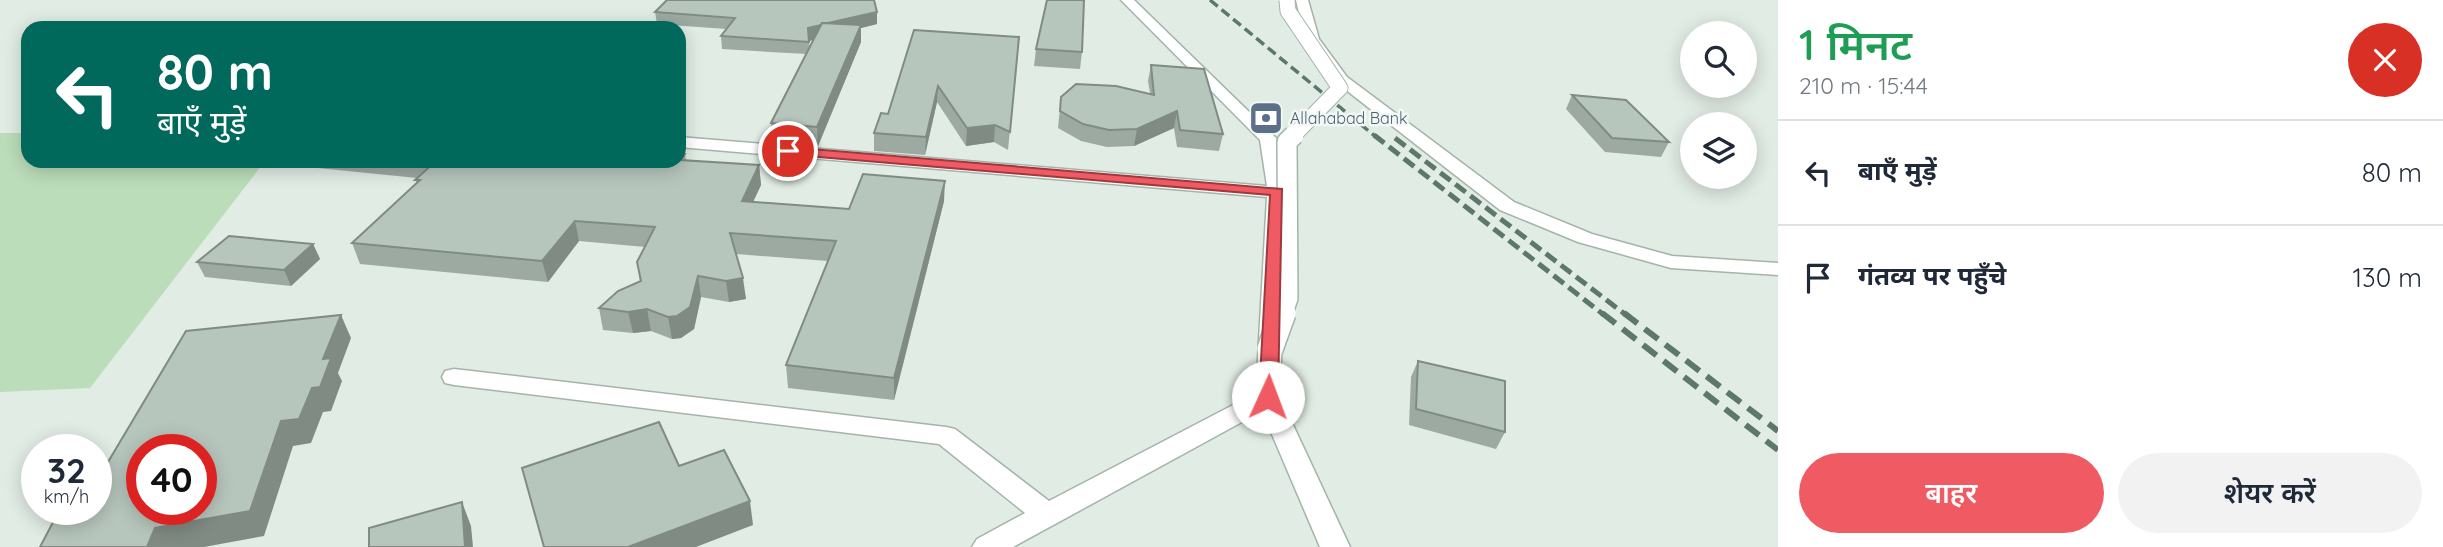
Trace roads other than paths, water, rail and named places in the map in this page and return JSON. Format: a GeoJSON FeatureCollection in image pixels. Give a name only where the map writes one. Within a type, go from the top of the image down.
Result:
{"type":"FeatureCollection","features":[{"type":"Feature","properties":{"kind":"street"},"geometry":{"type":"LineString","coordinates":[[1127,0],[1268,139],[1277,192],[1268,397],[1335,547]]}},
{"type":"Feature","properties":{"kind":"street"},"geometry":{"type":"LineString","coordinates":[[1270,349],[1288,298],[1287,142],[1340,88],[1288,11],[1287,0]]}},
{"type":"Feature","properties":{"kind":"street"},"geometry":{"type":"LineString","coordinates":[[1302,0],[1312,39],[1342,80],[1507,206],[1585,238],[1671,262],[1778,269]]}},
{"type":"Feature","properties":{"kind":"street"},"geometry":{"type":"LineString","coordinates":[[686,143],[1277,192]]}},
{"type":"Feature","properties":{"kind":"street"},"geometry":{"type":"LineString","coordinates":[[454,377],[946,436],[1048,516]]}},
{"type":"Feature","properties":{"kind":"street"},"geometry":{"type":"LineString","coordinates":[[987,547],[1268,397]]}},
{"type":"Feature","properties":{"kind":"railway"},"geometry":{"type":"LineString","coordinates":[[1210,0],[1376,137]]}},
{"type":"Feature","properties":{"kind":"railway"},"geometry":{"type":"LineString","coordinates":[[1374,135],[1604,315]]}},
{"type":"Feature","properties":{"kind":"railway"},"geometry":{"type":"LineString","coordinates":[[1395,138],[1626,315]]}},
{"type":"Feature","properties":{"kind":"railway"},"geometry":{"type":"LineString","coordinates":[[1602,313],[1778,450]]}},
{"type":"Feature","properties":{"kind":"railway"},"geometry":{"type":"LineString","coordinates":[[1624,313],[1778,431]]}},
{"type":"Feature","properties":{"kind":"place","name":"Allahabad Bank"},"geometry":{"type":"Point","coordinates":[1266,118]}}]}
